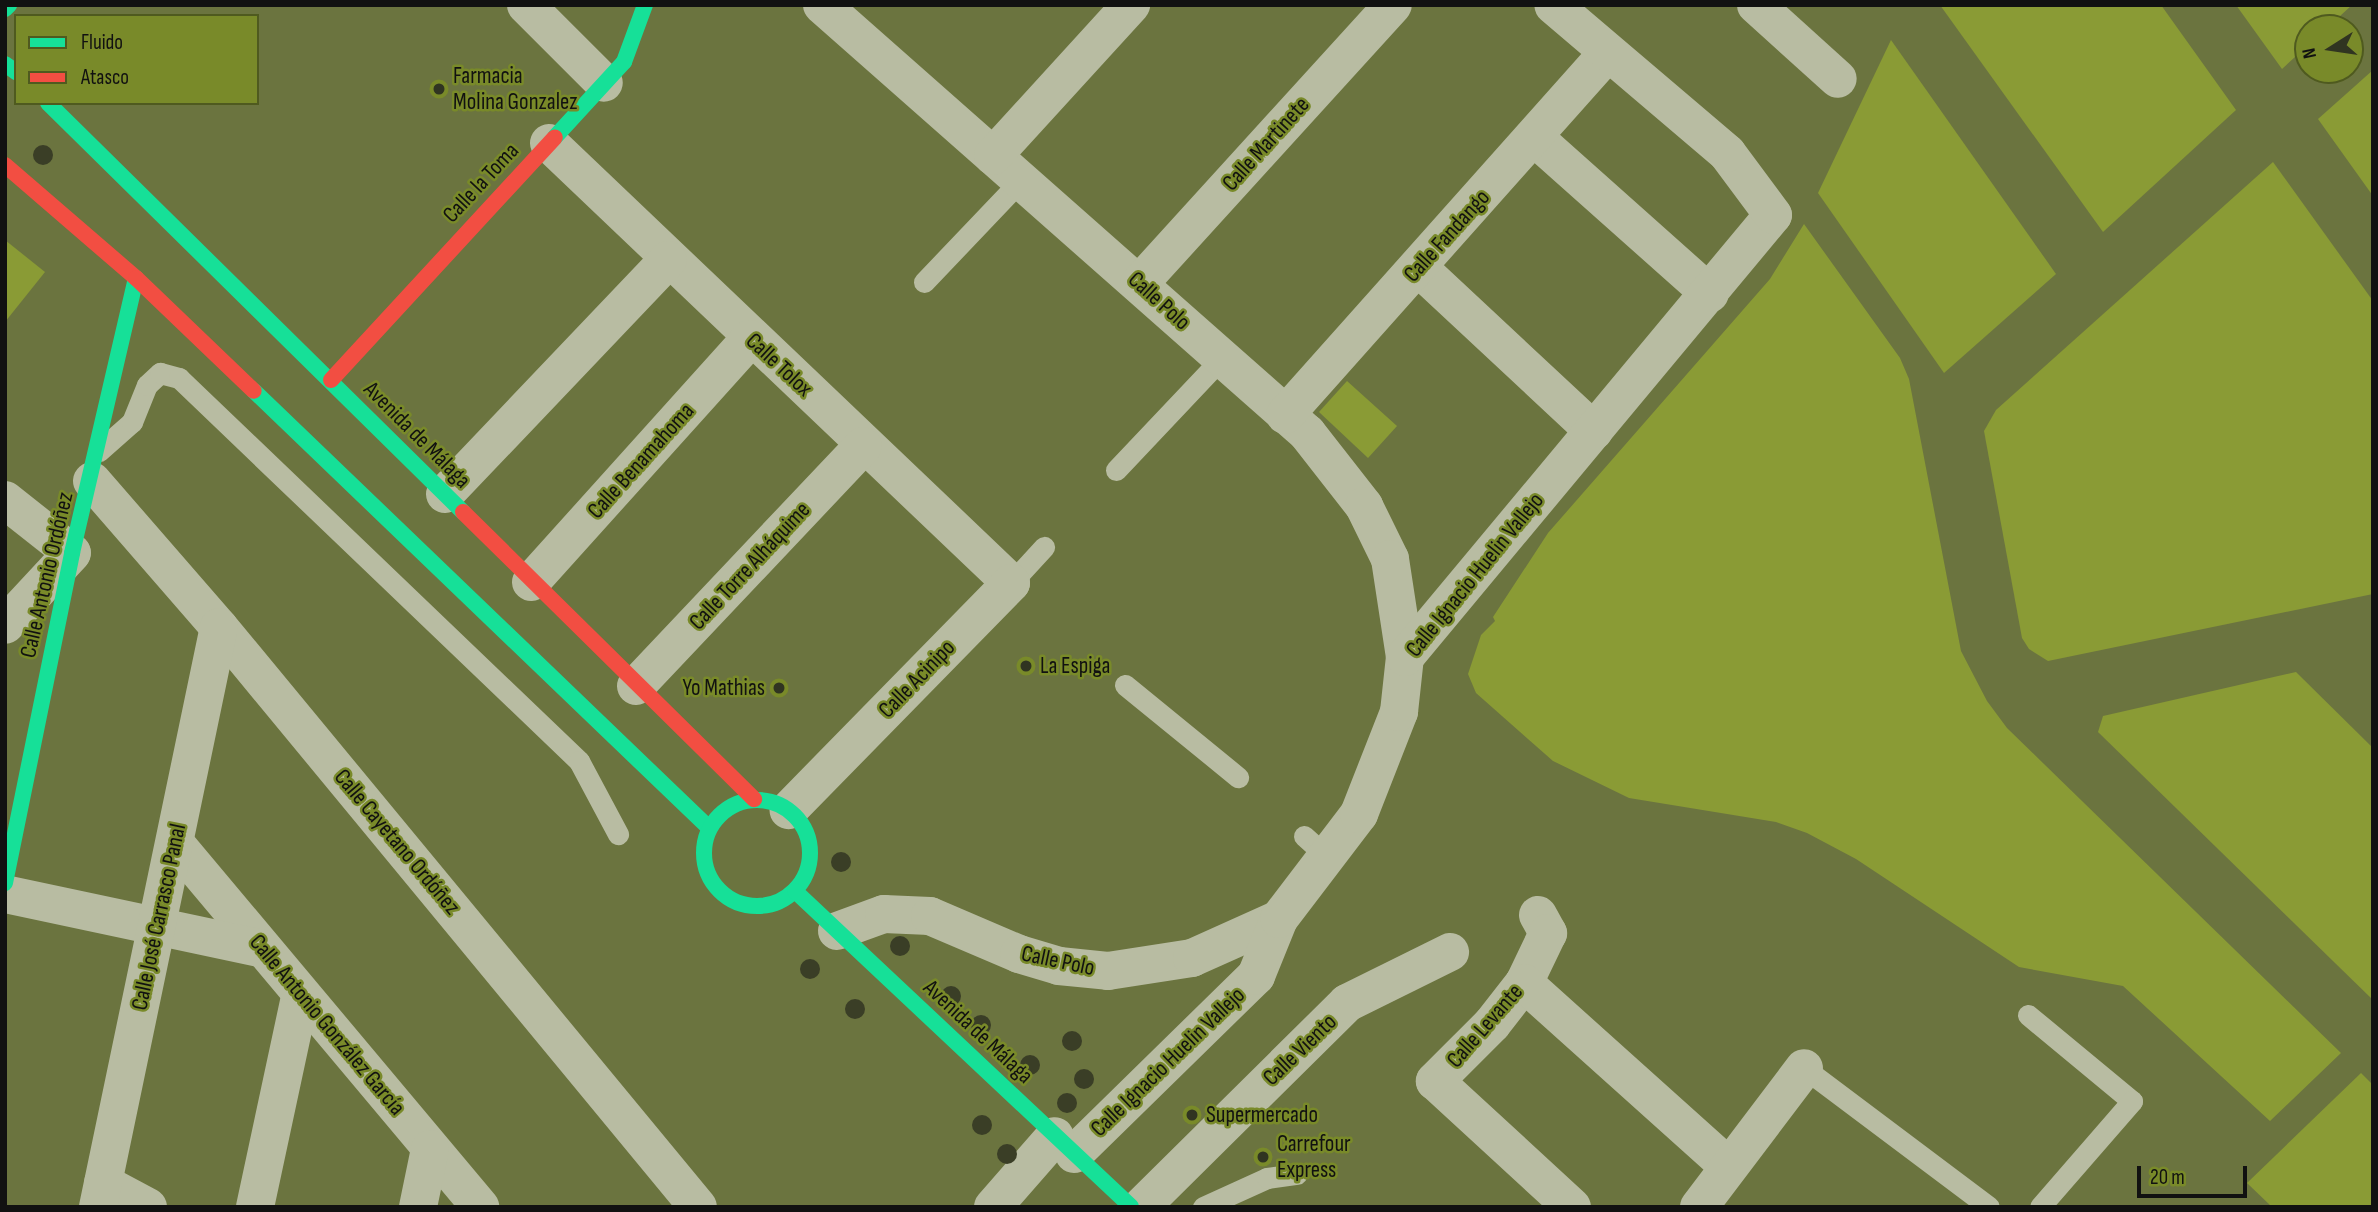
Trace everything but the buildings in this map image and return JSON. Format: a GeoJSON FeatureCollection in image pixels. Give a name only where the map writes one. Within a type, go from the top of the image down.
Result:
{"type":"FeatureCollection","features":[{"type":"Feature","properties":{"kind":"main road"},"geometry":{"type":"LineString","coordinates":[[5,9],[9,5]]}},
{"type":"Feature","properties":{"kind":"main road","name":"Calle la Toma"},"geometry":{"type":"LineString","coordinates":[[331,380],[624,62],[645,5]]}},
{"type":"Feature","properties":{"kind":"main road","name":"Avenida de Málaga"},"geometry":{"type":"LineString","coordinates":[[50,105],[331,380],[636,686],[771,804]]}},
{"type":"Feature","properties":{"kind":"main road"},"geometry":{"type":"LineString","coordinates":[[5,165],[136,278],[709,828]]}},
{"type":"Feature","properties":{"kind":"main road","name":"Calle Antonio Ordóñez"},"geometry":{"type":"LineString","coordinates":[[5,883],[72,553],[96,466],[136,278]]}},
{"type":"Feature","properties":{"kind":"main road"},"geometry":{"type":"LineString","coordinates":[[736,803],[771,804],[804,829],[811,853],[808,869],[795,891],[763,906],[740,904],[720,892],[707,873],[703,850],[709,828],[736,803]]}},
{"type":"Feature","properties":{"kind":"main road","name":"Avenida de Málaga"},"geometry":{"type":"LineString","coordinates":[[795,891],[1131,1207]]}},
{"type":"Feature","properties":{"kind":"street"},"geometry":{"type":"LineString","coordinates":[[526,5],[604,83]]}},
{"type":"Feature","properties":{"kind":"street","name":"Calle Polo"},"geometry":{"type":"LineString","coordinates":[[822,5],[1222,358],[1329,459],[1369,516],[1390,559],[1405,657]]}},
{"type":"Feature","properties":{"kind":"street"},"geometry":{"type":"LineString","coordinates":[[1007,168],[1131,5]]}},
{"type":"Feature","properties":{"kind":"street","name":"Calle Martinete"},"geometry":{"type":"LineString","coordinates":[[1139,284],[1393,5]]}},
{"type":"Feature","properties":{"kind":"street"},"geometry":{"type":"LineString","coordinates":[[1553,5],[1607,54]]}},
{"type":"Feature","properties":{"kind":"street"},"geometry":{"type":"LineString","coordinates":[[1756,5],[1838,79]]}},
{"type":"Feature","properties":{"kind":"street","name":"Calle Fandango"},"geometry":{"type":"LineString","coordinates":[[1284,415],[1419,268],[1607,54]]}},
{"type":"Feature","properties":{"kind":"street","name":"Calle Ignacio Huelin Vallejo"},"geometry":{"type":"LineString","coordinates":[[993,1207],[1256,976],[1279,919],[1315,846],[1359,814],[1399,712],[1405,657],[1710,294],[1773,215],[1727,153],[1607,54]]}},
{"type":"Feature","properties":{"kind":"street"},"geometry":{"type":"LineString","coordinates":[[1535,138],[1710,294]]}},
{"type":"Feature","properties":{"kind":"street","name":"Calle Tolox"},"geometry":{"type":"LineString","coordinates":[[549,143],[750,339],[1011,583]]}},
{"type":"Feature","properties":{"kind":"street"},"geometry":{"type":"LineString","coordinates":[[445,494],[668,260]]}},
{"type":"Feature","properties":{"kind":"street"},"geometry":{"type":"LineString","coordinates":[[1419,268],[1594,431]]}},
{"type":"Feature","properties":{"kind":"street","name":"Calle Benamahoma"},"geometry":{"type":"LineString","coordinates":[[531,582],[750,339]]}},
{"type":"Feature","properties":{"kind":"street","name":"Calle Torre Alháquime"},"geometry":{"type":"LineString","coordinates":[[636,686],[863,446]]}},
{"type":"Feature","properties":{"kind":"street","name":"Calle Cayetano Ordóñez"},"geometry":{"type":"LineString","coordinates":[[96,466],[219,627],[698,1207]]}},
{"type":"Feature","properties":{"kind":"street"},"geometry":{"type":"LineString","coordinates":[[5,500],[72,553],[11,610]]}},
{"type":"Feature","properties":{"kind":"street","name":"Calle Acinipo"},"geometry":{"type":"LineString","coordinates":[[771,804],[1011,583]]}},
{"type":"Feature","properties":{"kind":"street","name":"Calle José Carrasco Panal"},"geometry":{"type":"LineString","coordinates":[[100,1195],[176,843],[219,627]]}},
{"type":"Feature","properties":{"kind":"street","name":"Calle Antonio González García"},"geometry":{"type":"LineString","coordinates":[[176,843],[300,997],[480,1207]]}},
{"type":"Feature","properties":{"kind":"street"},"geometry":{"type":"LineString","coordinates":[[5,894],[263,949]]}},
{"type":"Feature","properties":{"kind":"street","name":"Calle Polo"},"geometry":{"type":"LineString","coordinates":[[836,930],[884,914],[930,916],[1019,954],[1059,966],[1108,971],[1192,958],[1279,919]]}},
{"type":"Feature","properties":{"kind":"street","name":"Calle Levante"},"geometry":{"type":"LineString","coordinates":[[1538,915],[1548,933],[1524,982],[1492,1024],[1435,1081],[1572,1207]]}},
{"type":"Feature","properties":{"kind":"street","name":"Calle Viento"},"geometry":{"type":"LineString","coordinates":[[1141,1207],[1348,1003],[1450,952]]}},
{"type":"Feature","properties":{"kind":"street"},"geometry":{"type":"LineString","coordinates":[[1524,982],[1727,1165]]}},
{"type":"Feature","properties":{"kind":"street"},"geometry":{"type":"LineString","coordinates":[[255,1207],[300,997]]}},
{"type":"Feature","properties":{"kind":"street"},"geometry":{"type":"LineString","coordinates":[[1699,1207],[1727,1165],[1804,1068]]}},
{"type":"Feature","properties":{"kind":"street"},"geometry":{"type":"LineString","coordinates":[[418,1207],[430,1149]]}},
{"type":"Feature","properties":{"kind":"street"},"geometry":{"type":"LineString","coordinates":[[100,1195],[148,1207]]}},
{"type":"Feature","properties":{"kind":"lane"},"geometry":{"type":"LineString","coordinates":[[924,282],[1007,168]]}},
{"type":"Feature","properties":{"kind":"lane"},"geometry":{"type":"LineString","coordinates":[[1116,470],[1222,358]]}},
{"type":"Feature","properties":{"kind":"lane"},"geometry":{"type":"LineString","coordinates":[[96,466],[132,422],[147,385],[160,373],[179,378],[579,761],[618,834]]}},
{"type":"Feature","properties":{"kind":"lane","name":"Calle Acinipo"},"geometry":{"type":"LineString","coordinates":[[1011,583],[1044,547]]}},
{"type":"Feature","properties":{"kind":"lane"},"geometry":{"type":"LineString","coordinates":[[1125,685],[1238,777]]}},
{"type":"Feature","properties":{"kind":"lane"},"geometry":{"type":"LineString","coordinates":[[2028,1015],[2132,1101],[2040,1207]]}},
{"type":"Feature","properties":{"kind":"lane"},"geometry":{"type":"LineString","coordinates":[[1804,1068],[1989,1207]]}},
{"type":"Feature","properties":{"kind":"lane"},"geometry":{"type":"LineString","coordinates":[[1203,1207],[1232,1201],[1297,1174]]}},
{"type":"Feature","properties":{"kind":"green space"},"geometry":{"type":"Polygon","coordinates":[[[1940,5],[2161,5],[2236,110],[2103,232],[1940,5]]]}},
{"type":"Feature","properties":{"kind":"green space"},"geometry":{"type":"Polygon","coordinates":[[[2236,5],[2352,5],[2342,14],[2294,14],[2294,58],[2282,69],[2236,5]]]}},
{"type":"Feature","properties":{"kind":"green space"},"geometry":{"type":"Polygon","coordinates":[[[1891,40],[2056,274],[1944,373],[1818,193],[1891,40]]]}},
{"type":"Feature","properties":{"kind":"green space"},"geometry":{"type":"Polygon","coordinates":[[[2373,70],[2373,196],[2318,119],[2357,84],[2364,84],[2364,78],[2373,70]]]}},
{"type":"Feature","properties":{"kind":"green space"},"geometry":{"type":"Polygon","coordinates":[[[2273,162],[2373,301],[2373,594],[2048,661],[2029,649],[2022,638],[1984,431],[1996,410],[2273,162]]]}},
{"type":"Feature","properties":{"kind":"green space"},"geometry":{"type":"Polygon","coordinates":[[[1804,224],[1900,358],[1909,379],[1961,651],[1987,701],[2007,728],[2341,1053],[2270,1121],[2123,986],[2019,967],[1856,859],[1807,833],[1776,822],[1629,798],[1553,761],[1476,693],[1468,674],[1481,635],[1495,621],[1493,617],[1548,533],[1770,279],[1804,224]]]}},
{"type":"Feature","properties":{"kind":"green space"},"geometry":{"type":"Polygon","coordinates":[[[5,240],[45,272],[5,322],[5,240]]]}},
{"type":"Feature","properties":{"kind":"green space"},"geometry":{"type":"Polygon","coordinates":[[[1347,381],[1397,426],[1368,458],[1319,412],[1347,381]]]}},
{"type":"Feature","properties":{"kind":"green space"},"geometry":{"type":"Polygon","coordinates":[[[2296,672],[2373,748],[2373,1000],[2098,732],[2103,716],[2296,672]]]}},
{"type":"Feature","properties":{"kind":"green space"},"geometry":{"type":"Polygon","coordinates":[[[2361,1073],[2373,1085],[2373,1207],[2272,1207],[2247,1183],[2361,1073]]]}},
{"type":"Feature","properties":{"kind":"traffic: fast"},"geometry":{"type":"LineString","coordinates":[[5,9],[9,5]]}},
{"type":"Feature","properties":{"kind":"traffic: fast"},"geometry":{"type":"LineString","coordinates":[[555,137],[624,62],[645,5]]}},
{"type":"Feature","properties":{"kind":"traffic: fast"},"geometry":{"type":"LineString","coordinates":[[5,64],[14,71]]}},
{"type":"Feature","properties":{"kind":"traffic: fast"},"geometry":{"type":"LineString","coordinates":[[50,105],[463,512]]}},
{"type":"Feature","properties":{"kind":"traffic: fast"},"geometry":{"type":"LineString","coordinates":[[5,883],[72,553],[136,278]]}},
{"type":"Feature","properties":{"kind":"traffic: fast"},"geometry":{"type":"LineString","coordinates":[[254,391],[709,828]]}},
{"type":"Feature","properties":{"kind":"traffic: fast"},"geometry":{"type":"LineString","coordinates":[[757,800],[777,804],[795,815],[806,833],[810,853],[806,873],[795,891],[777,902],[757,906],[737,902],[719,891],[708,873],[704,853],[708,833],[719,815],[737,804],[757,800]]}},
{"type":"Feature","properties":{"kind":"traffic: fast"},"geometry":{"type":"LineString","coordinates":[[795,891],[1131,1207]]}},
{"type":"Feature","properties":{"kind":"traffic: jam"},"geometry":{"type":"LineString","coordinates":[[331,380],[555,137]]}},
{"type":"Feature","properties":{"kind":"traffic: jam"},"geometry":{"type":"LineString","coordinates":[[5,165],[136,278],[254,391]]}},
{"type":"Feature","properties":{"kind":"traffic: jam"},"geometry":{"type":"LineString","coordinates":[[463,512],[754,799]]}},
{"type":"Feature","properties":{"kind":"place","name":"Farmacia Molina Gonzalez"},"geometry":{"type":"Point","coordinates":[439,89]}},
{"type":"Feature","properties":{"kind":"place","name":"La Espiga"},"geometry":{"type":"Point","coordinates":[1026,666]}},
{"type":"Feature","properties":{"kind":"place","name":"Yo Mathias"},"geometry":{"type":"Point","coordinates":[779,688]}},
{"type":"Feature","properties":{"kind":"place","name":"Supermercado"},"geometry":{"type":"Point","coordinates":[1192,1115]}},
{"type":"Feature","properties":{"kind":"place","name":"Carrefour Express"},"geometry":{"type":"Point","coordinates":[1263,1157]}}]}
